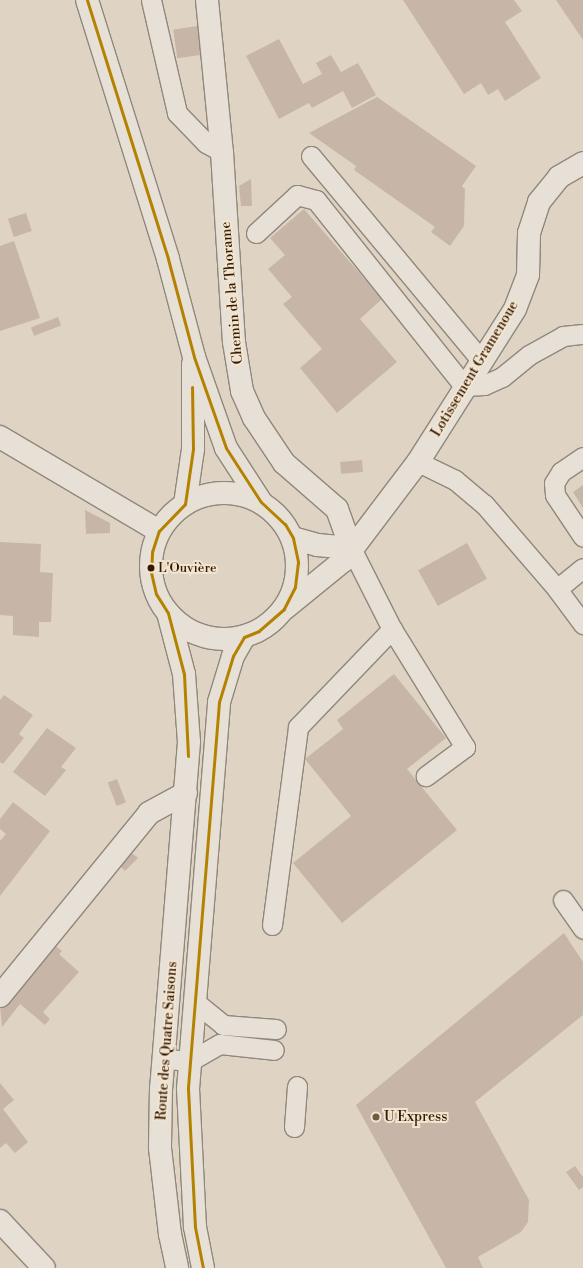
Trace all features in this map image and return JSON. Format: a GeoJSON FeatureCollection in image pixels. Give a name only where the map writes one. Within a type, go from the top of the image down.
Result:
{"type":"FeatureCollection","features":[{"type":"Feature","properties":{"kind":"main road"},"geometry":{"type":"LineString","coordinates":[[88,0],[166,251],[194,357],[226,448],[261,502]]}},
{"type":"Feature","properties":{"kind":"main road","name":"Chemin de la Thorame"},"geometry":{"type":"LineString","coordinates":[[207,0],[222,152],[234,342],[242,391],[254,418],[284,463],[337,509],[351,548]]}},
{"type":"Feature","properties":{"kind":"main road","name":"Lotissement Gramenoue"},"geometry":{"type":"LineString","coordinates":[[284,610],[334,570],[418,462],[464,386],[515,309],[528,275],[529,233],[539,202],[559,177],[583,163]]}},
{"type":"Feature","properties":{"kind":"main road"},"geometry":{"type":"LineString","coordinates":[[185,504],[193,449],[191,408],[194,357]]}},
{"type":"Feature","properties":{"kind":"main road"},"geometry":{"type":"LineString","coordinates":[[0,437],[159,531]]}},
{"type":"Feature","properties":{"kind":"main road"},"geometry":{"type":"LineString","coordinates":[[223,492],[242,494],[261,502],[274,512],[293,538],[297,568],[295,587],[284,610],[259,631],[244,637],[223,640],[202,636],[183,627],[168,613],[156,594],[151,573],[152,552],[159,531],[185,504],[203,496],[223,492]]}},
{"type":"Feature","properties":{"kind":"main road"},"geometry":{"type":"LineString","coordinates":[[293,538],[318,545],[351,548]]}},
{"type":"Feature","properties":{"kind":"main road","name":"Route des Quatre Saisons"},"geometry":{"type":"LineString","coordinates":[[168,613],[184,674],[187,699],[186,803],[164,1059],[160,1148],[170,1234],[177,1268]]}},
{"type":"Feature","properties":{"kind":"main road","name":"Route des Quatre Saisons"},"geometry":{"type":"LineString","coordinates":[[203,1268],[194,1227],[188,1136],[190,1061],[219,702],[233,656],[244,637]]}},
{"type":"Feature","properties":{"kind":"main road"},"geometry":{"type":"LineString","coordinates":[[0,996],[149,813],[186,803]]}},
{"type":"Feature","properties":{"kind":"main road"},"geometry":{"type":"LineString","coordinates":[[0,1221],[44,1268]]}},
{"type":"Feature","properties":{"kind":"lane"},"geometry":{"type":"LineString","coordinates":[[151,0],[177,114],[206,143],[222,152]]}},
{"type":"Feature","properties":{"kind":"lane"},"geometry":{"type":"LineString","coordinates":[[311,156],[481,360]]}},
{"type":"Feature","properties":{"kind":"lane"},"geometry":{"type":"LineString","coordinates":[[256,233],[297,195],[316,200],[464,386],[484,385],[502,377],[529,355],[563,336],[583,334]]}},
{"type":"Feature","properties":{"kind":"lane"},"geometry":{"type":"LineString","coordinates":[[583,456],[561,472],[554,483],[555,495],[583,537]]}},
{"type":"Feature","properties":{"kind":"lane"},"geometry":{"type":"LineString","coordinates":[[418,462],[455,480],[484,504],[557,589],[583,624]]}},
{"type":"Feature","properties":{"kind":"lane"},"geometry":{"type":"LineString","coordinates":[[351,548],[392,629],[465,747],[426,776]]}},
{"type":"Feature","properties":{"kind":"lane"},"geometry":{"type":"LineString","coordinates":[[557,589],[583,568]]}},
{"type":"Feature","properties":{"kind":"lane"},"geometry":{"type":"LineString","coordinates":[[272,925],[298,727],[392,629]]}},
{"type":"Feature","properties":{"kind":"lane"},"geometry":{"type":"LineString","coordinates":[[563,900],[583,929]]}},
{"type":"Feature","properties":{"kind":"lane"},"geometry":{"type":"LineString","coordinates":[[195,1002],[223,1025],[276,1029]]}},
{"type":"Feature","properties":{"kind":"lane"},"geometry":{"type":"LineString","coordinates":[[164,1059],[190,1061],[220,1044],[274,1050]]}},
{"type":"Feature","properties":{"kind":"lane"},"geometry":{"type":"LineString","coordinates":[[294,1127],[297,1086]]}},
{"type":"Feature","properties":{"kind":"building"},"geometry":{"type":"Polygon","coordinates":[[[403,0],[514,0],[522,11],[505,22],[541,78],[505,101],[498,89],[488,95],[481,83],[464,94],[403,0]]]}},
{"type":"Feature","properties":{"kind":"building"},"geometry":{"type":"Polygon","coordinates":[[[556,0],[583,0],[583,40],[556,0]]]}},
{"type":"Feature","properties":{"kind":"building"},"geometry":{"type":"Polygon","coordinates":[[[198,26],[202,55],[177,58],[173,29],[198,26]]]}},
{"type":"Feature","properties":{"kind":"building"},"geometry":{"type":"Polygon","coordinates":[[[279,39],[303,84],[322,74],[316,63],[331,55],[341,72],[358,63],[376,95],[352,108],[343,91],[312,108],[309,103],[279,119],[246,56],[279,39]]]}},
{"type":"Feature","properties":{"kind":"building"},"geometry":{"type":"Polygon","coordinates":[[[377,97],[476,166],[462,186],[465,189],[464,226],[450,246],[431,232],[435,227],[354,170],[356,166],[309,133],[377,97]]]}},
{"type":"Feature","properties":{"kind":"building"},"geometry":{"type":"Polygon","coordinates":[[[251,179],[252,206],[241,206],[239,186],[251,179]]]}},
{"type":"Feature","properties":{"kind":"building"},"geometry":{"type":"Polygon","coordinates":[[[304,209],[382,299],[360,319],[397,362],[337,413],[300,368],[322,349],[283,304],[292,297],[268,269],[285,255],[270,238],[304,209]]]}},
{"type":"Feature","properties":{"kind":"building"},"geometry":{"type":"Polygon","coordinates":[[[26,213],[32,231],[14,237],[8,219],[26,213]]]}},
{"type":"Feature","properties":{"kind":"building"},"geometry":{"type":"Polygon","coordinates":[[[14,241],[40,318],[0,331],[0,246],[14,241]]]}},
{"type":"Feature","properties":{"kind":"building"},"geometry":{"type":"Polygon","coordinates":[[[58,317],[61,325],[34,336],[31,327],[58,317]]]}},
{"type":"Feature","properties":{"kind":"building"},"geometry":{"type":"Polygon","coordinates":[[[362,460],[363,472],[341,474],[340,462],[362,460]]]}},
{"type":"Feature","properties":{"kind":"building"},"geometry":{"type":"Polygon","coordinates":[[[583,485],[583,508],[573,492],[583,485]]]}},
{"type":"Feature","properties":{"kind":"building"},"geometry":{"type":"Polygon","coordinates":[[[85,510],[110,523],[110,533],[86,534],[85,510]]]}},
{"type":"Feature","properties":{"kind":"building"},"geometry":{"type":"Polygon","coordinates":[[[0,542],[41,544],[40,572],[53,573],[51,622],[39,622],[39,637],[13,635],[13,616],[0,615],[0,542]]]}},
{"type":"Feature","properties":{"kind":"building"},"geometry":{"type":"Polygon","coordinates":[[[467,543],[487,579],[438,606],[418,570],[467,543]]]}},
{"type":"Feature","properties":{"kind":"building"},"geometry":{"type":"Polygon","coordinates":[[[394,674],[446,738],[407,769],[457,830],[342,923],[293,863],[351,816],[305,759],[343,729],[337,720],[394,674]]]}},
{"type":"Feature","properties":{"kind":"building"},"geometry":{"type":"Polygon","coordinates":[[[4,695],[33,715],[19,734],[24,738],[3,764],[0,762],[0,700],[4,695]]]}},
{"type":"Feature","properties":{"kind":"building"},"geometry":{"type":"Polygon","coordinates":[[[47,728],[76,748],[61,767],[66,770],[45,796],[13,772],[47,728]]]}},
{"type":"Feature","properties":{"kind":"building"},"geometry":{"type":"Polygon","coordinates":[[[117,779],[126,802],[117,806],[108,783],[117,779]]]}},
{"type":"Feature","properties":{"kind":"building"},"geometry":{"type":"Polygon","coordinates":[[[13,802],[50,831],[0,896],[0,841],[6,834],[0,829],[0,819],[13,802]]]}},
{"type":"Feature","properties":{"kind":"building"},"geometry":{"type":"Polygon","coordinates":[[[128,850],[138,858],[125,871],[117,863],[128,850]]]}},
{"type":"Feature","properties":{"kind":"building"},"geometry":{"type":"Polygon","coordinates":[[[564,933],[583,962],[583,1015],[475,1102],[529,1200],[528,1222],[521,1232],[478,1257],[483,1268],[446,1268],[356,1105],[564,933]]]}},
{"type":"Feature","properties":{"kind":"building"},"geometry":{"type":"Polygon","coordinates":[[[51,942],[62,951],[59,954],[79,972],[43,1012],[50,1019],[45,1025],[20,1004],[2,1027],[0,1006],[51,942]]]}},
{"type":"Feature","properties":{"kind":"building"},"geometry":{"type":"Polygon","coordinates":[[[0,1083],[14,1100],[3,1109],[28,1142],[15,1153],[6,1143],[0,1148],[0,1083]]]}},
{"type":"Feature","properties":{"kind":"building"},"geometry":{"type":"Polygon","coordinates":[[[575,1166],[583,1177],[583,1187],[579,1190],[566,1172],[575,1166]]]}},
{"type":"Feature","properties":{"kind":"transit line"},"geometry":{"type":"LineString","coordinates":[[87,0],[168,259],[194,357],[226,448],[261,502],[285,524],[293,538],[298,562],[295,587],[284,609],[259,631],[244,637],[233,656],[219,702],[188,1089],[195,1227],[203,1268]]}},
{"type":"Feature","properties":{"kind":"transit line"},"geometry":{"type":"LineString","coordinates":[[188,756],[184,674],[168,613],[156,594],[151,573],[152,552],[159,531],[185,504],[193,449],[192,387]]}},
{"type":"Feature","properties":{"kind":"place","name":"L'Ouvière"},"geometry":{"type":"Point","coordinates":[151,568]}},
{"type":"Feature","properties":{"kind":"place","name":"U Express"},"geometry":{"type":"Point","coordinates":[376,1117]}}]}
